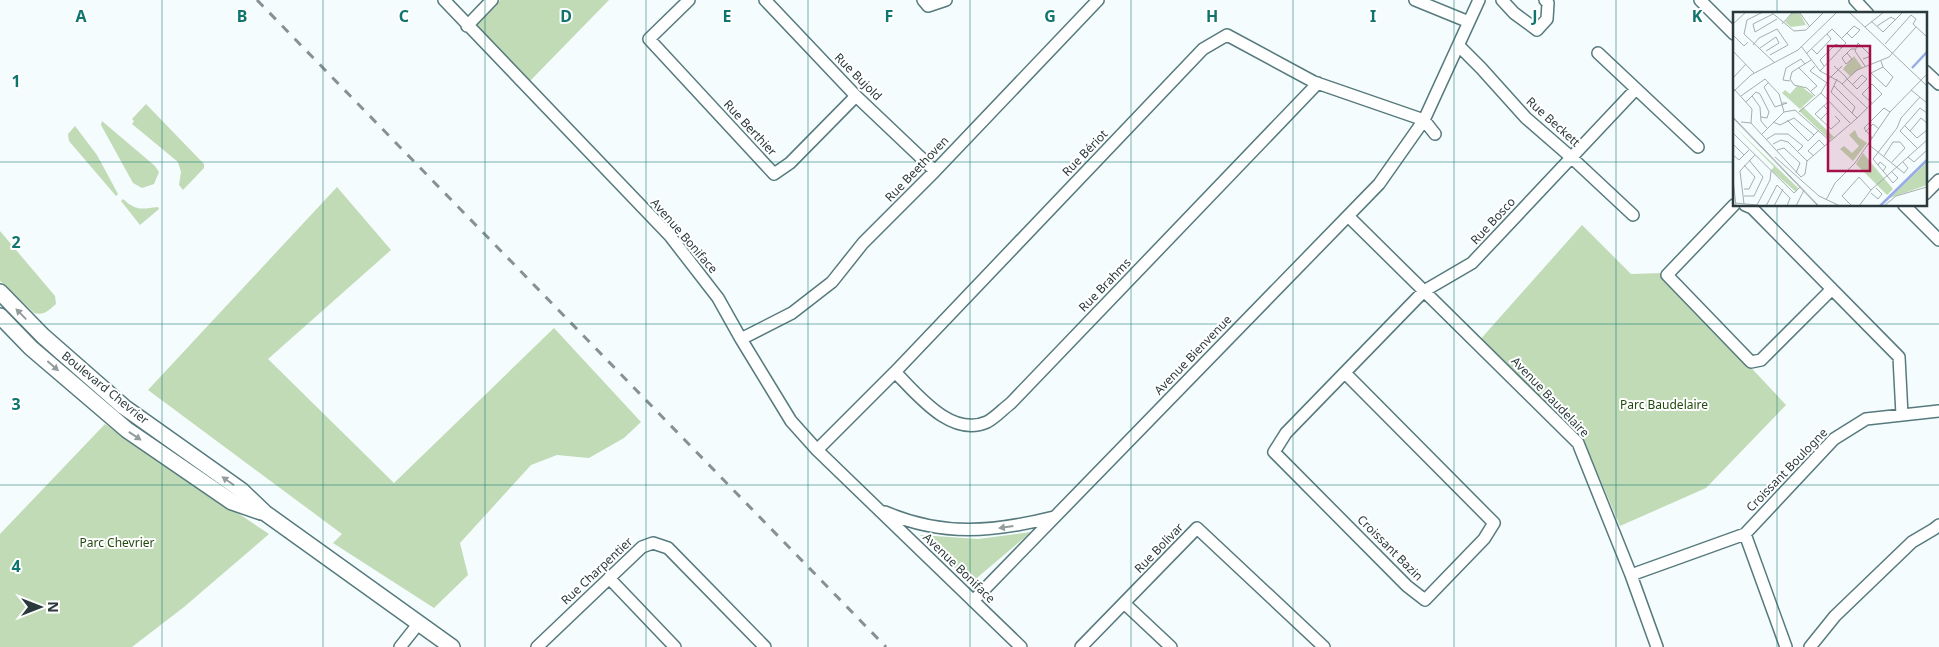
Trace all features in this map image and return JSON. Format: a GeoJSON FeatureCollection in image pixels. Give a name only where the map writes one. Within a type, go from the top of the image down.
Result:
{"type":"FeatureCollection","features":[{"type":"Feature","properties":{"kind":"street","name":"Avenue Boniface"},"geometry":{"type":"LineString","coordinates":[[444,0],[670,236],[718,298],[791,422],[817,450],[1021,647]]}},
{"type":"Feature","properties":{"kind":"street"},"geometry":{"type":"LineString","coordinates":[[467,26],[492,0]]}},
{"type":"Feature","properties":{"kind":"street","name":"Rue Berthier"},"geometry":{"type":"LineString","coordinates":[[689,0],[649,39],[774,174],[790,163],[856,96]]}},
{"type":"Feature","properties":{"kind":"street","name":"Rue Bujold"},"geometry":{"type":"LineString","coordinates":[[765,0],[856,96],[935,170]]}},
{"type":"Feature","properties":{"kind":"street"},"geometry":{"type":"LineString","coordinates":[[923,0],[928,6],[946,0]]}},
{"type":"Feature","properties":{"kind":"street"},"geometry":{"type":"LineString","coordinates":[[1415,0],[1470,22]]}},
{"type":"Feature","properties":{"kind":"street","name":"Avenue Bienvenue"},"geometry":{"type":"LineString","coordinates":[[973,601],[1379,184],[1424,120],[1479,0]]}},
{"type":"Feature","properties":{"kind":"street"},"geometry":{"type":"LineString","coordinates":[[1502,0],[1514,13],[1537,30],[1547,19],[1548,4],[1544,0]]}},
{"type":"Feature","properties":{"kind":"street"},"geometry":{"type":"LineString","coordinates":[[1700,0],[1733,33]]}},
{"type":"Feature","properties":{"kind":"street"},"geometry":{"type":"LineString","coordinates":[[1855,0],[1866,12]]}},
{"type":"Feature","properties":{"kind":"street","name":"Rue Beethoven"},"geometry":{"type":"LineString","coordinates":[[741,339],[792,313],[832,282],[863,243],[935,170],[1094,1]]}},
{"type":"Feature","properties":{"kind":"street","name":"Rue Bériot"},"geometry":{"type":"LineString","coordinates":[[817,450],[895,372],[1203,49],[1227,35],[1318,83],[1424,120]]}},
{"type":"Feature","properties":{"kind":"street","name":"Rue Beckett"},"geometry":{"type":"LineString","coordinates":[[1458,46],[1481,68],[1526,118],[1633,215]]}},
{"type":"Feature","properties":{"kind":"street"},"geometry":{"type":"LineString","coordinates":[[1598,53],[1698,147]]}},
{"type":"Feature","properties":{"kind":"street"},"geometry":{"type":"LineString","coordinates":[[1926,72],[1939,84]]}},
{"type":"Feature","properties":{"kind":"street","name":"Rue Brahms"},"geometry":{"type":"LineString","coordinates":[[895,372],[925,402],[951,422],[970,426],[987,422],[1011,403],[1318,83]]}},
{"type":"Feature","properties":{"kind":"street","name":"Rue Bosco"},"geometry":{"type":"LineString","coordinates":[[1424,291],[1472,263],[1636,89]]}},
{"type":"Feature","properties":{"kind":"street"},"geometry":{"type":"LineString","coordinates":[[1424,120],[1435,134]]}},
{"type":"Feature","properties":{"kind":"street"},"geometry":{"type":"LineString","coordinates":[[1926,193],[1939,180]]}},
{"type":"Feature","properties":{"kind":"street"},"geometry":{"type":"LineString","coordinates":[[1733,206],[1667,274],[1751,362],[1761,360],[1831,290]]}},
{"type":"Feature","properties":{"kind":"street"},"geometry":{"type":"LineString","coordinates":[[1747,206],[1752,208],[1899,357],[1902,416]]}},
{"type":"Feature","properties":{"kind":"street"},"geometry":{"type":"LineString","coordinates":[[1909,207],[1939,240]]}},
{"type":"Feature","properties":{"kind":"street","name":"Avenue Baudelaire"},"geometry":{"type":"LineString","coordinates":[[1348,216],[1578,443],[1631,575],[1657,647]]}},
{"type":"Feature","properties":{"kind":"street","name":"Croissant Bazin"},"geometry":{"type":"LineString","coordinates":[[1345,372],[1494,523],[1484,539],[1425,600],[1408,586],[1274,452],[1286,433],[1345,372],[1424,291]]}},
{"type":"Feature","properties":{"kind":"street","name":"Boulevard Chevrier"},"geometry":{"type":"LineString","coordinates":[[0,292],[43,336],[124,407],[241,490],[265,513],[452,647]]}},
{"type":"Feature","properties":{"kind":"street","name":"Boulevard Chevrier"},"geometry":{"type":"LineString","coordinates":[[0,316],[31,348],[127,430],[232,502],[265,513]]}},
{"type":"Feature","properties":{"kind":"street","name":"Croissant Boulogne"},"geometry":{"type":"LineString","coordinates":[[1631,575],[1745,534],[1834,439],[1866,420],[1939,411]]}},
{"type":"Feature","properties":{"kind":"street","name":"Avenue Boniface"},"geometry":{"type":"LineString","coordinates":[[878,509],[908,522],[949,529],[985,530],[1022,525],[1054,517]]}},
{"type":"Feature","properties":{"kind":"street"},"geometry":{"type":"LineString","coordinates":[[1810,647],[1835,616],[1912,542],[1939,525]]}},
{"type":"Feature","properties":{"kind":"street","name":"Rue Bolivar"},"geometry":{"type":"LineString","coordinates":[[1081,647],[1198,528],[1324,647]]}},
{"type":"Feature","properties":{"kind":"street"},"geometry":{"type":"LineString","coordinates":[[1745,534],[1786,647]]}},
{"type":"Feature","properties":{"kind":"street","name":"Rue Charpentier"},"geometry":{"type":"LineString","coordinates":[[537,647],[642,547],[653,543],[668,548],[765,647]]}},
{"type":"Feature","properties":{"kind":"street"},"geometry":{"type":"LineString","coordinates":[[609,578],[675,647]]}},
{"type":"Feature","properties":{"kind":"street"},"geometry":{"type":"LineString","coordinates":[[1124,603],[1171,647]]}},
{"type":"Feature","properties":{"kind":"street"},"geometry":{"type":"LineString","coordinates":[[400,647],[419,623]]}},
{"type":"Feature","properties":{"kind":"green space"},"geometry":{"type":"Polygon","coordinates":[[[500,0],[609,0],[530,81],[475,26],[500,0]]]}},
{"type":"Feature","properties":{"kind":"green space"},"geometry":{"type":"Polygon","coordinates":[[[146,104],[204,164],[204,168],[183,190],[179,185],[181,172],[178,162],[132,124],[134,121],[132,119],[146,104]]]}},
{"type":"Feature","properties":{"kind":"green space"},"geometry":{"type":"Polygon","coordinates":[[[102,121],[155,166],[159,172],[154,184],[142,188],[133,183],[101,125],[102,121]]]}},
{"type":"Feature","properties":{"kind":"green space"},"geometry":{"type":"Polygon","coordinates":[[[75,126],[97,155],[118,194],[116,196],[69,141],[68,134],[75,126]]]}},
{"type":"Feature","properties":{"kind":"green space"},"geometry":{"type":"Polygon","coordinates":[[[337,187],[391,250],[268,359],[394,483],[554,328],[641,422],[624,438],[589,458],[557,455],[531,465],[460,543],[468,575],[434,608],[333,543],[342,534],[148,390],[337,187]]]}},
{"type":"Feature","properties":{"kind":"green space"},"geometry":{"type":"Polygon","coordinates":[[[123,199],[135,207],[143,209],[158,207],[159,209],[140,225],[121,201],[123,199]]]}},
{"type":"Feature","properties":{"kind":"green space","name":"Parc Baudelaire"},"geometry":{"type":"Polygon","coordinates":[[[1582,225],[1631,274],[1662,273],[1786,405],[1706,488],[1620,526],[1583,439],[1479,341],[1582,225]]]}},
{"type":"Feature","properties":{"kind":"green space"},"geometry":{"type":"Polygon","coordinates":[[[0,231],[55,296],[56,304],[46,312],[41,314],[34,313],[0,281],[0,231]]]}},
{"type":"Feature","properties":{"kind":"green space","name":"Parc Chevrier"},"geometry":{"type":"Polygon","coordinates":[[[105,424],[269,534],[184,607],[132,647],[0,647],[0,534],[105,424]]]}},
{"type":"Feature","properties":{"kind":"green space"},"geometry":{"type":"Polygon","coordinates":[[[1031,532],[971,583],[920,535],[978,539],[1031,532]]]}},
{"type":"Feature","properties":{"kind":"railway"},"geometry":{"type":"LineString","coordinates":[[257,0],[886,647]]}}]}
